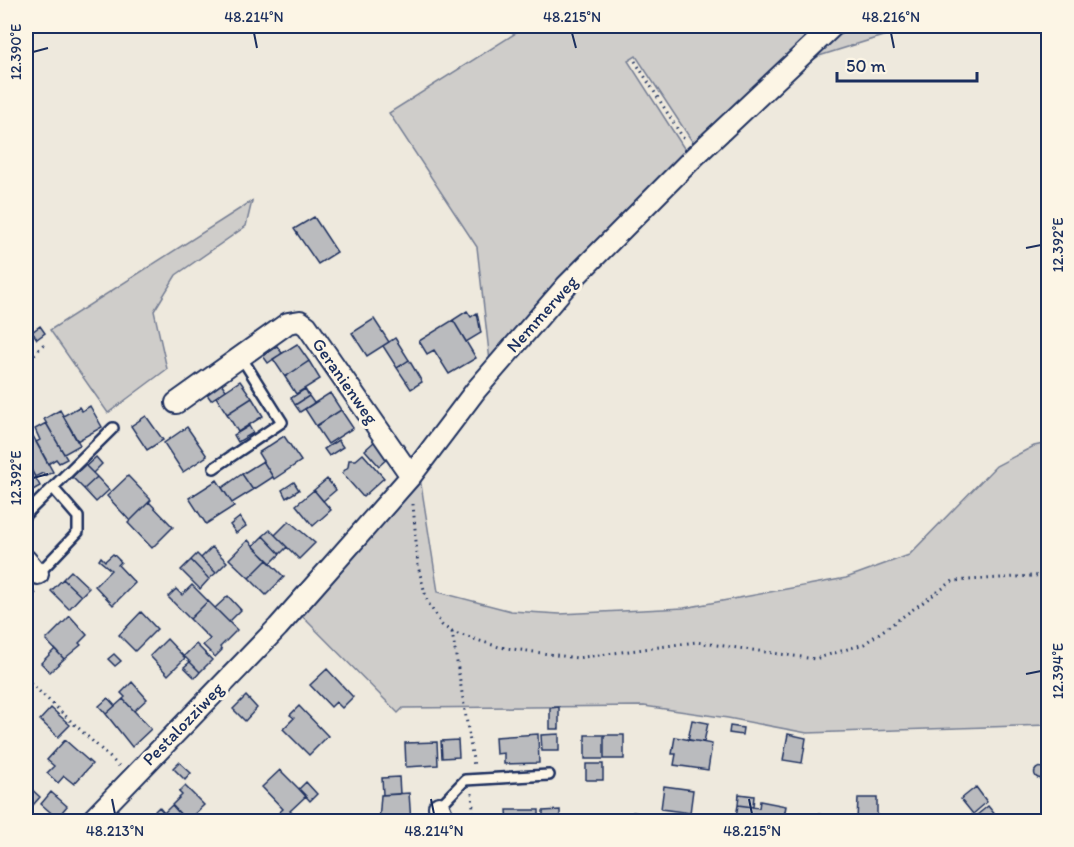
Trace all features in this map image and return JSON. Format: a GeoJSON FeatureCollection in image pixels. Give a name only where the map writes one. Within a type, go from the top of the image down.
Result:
{"type":"FeatureCollection","features":[{"type":"Feature","properties":{"kind":"street","name":"Nemmerweg"},"geometry":{"type":"LineString","coordinates":[[278,627],[411,476],[476,390],[558,295],[695,156],[833,26]]}},
{"type":"Feature","properties":{"kind":"street","name":"Geranienweg"},"geometry":{"type":"LineString","coordinates":[[177,403],[294,320],[307,326],[411,476]]}},
{"type":"Feature","properties":{"kind":"street","name":"Pestalozziweg"},"geometry":{"type":"LineString","coordinates":[[90,822],[278,627]]}},
{"type":"Feature","properties":{"kind":"lane"},"geometry":{"type":"LineString","coordinates":[[214,468],[282,422],[241,357]]}},
{"type":"Feature","properties":{"kind":"lane"},"geometry":{"type":"LineString","coordinates":[[26,514],[113,428]]}},
{"type":"Feature","properties":{"kind":"lane"},"geometry":{"type":"LineString","coordinates":[[32,567],[78,532],[78,517],[53,488]]}},
{"type":"Feature","properties":{"kind":"lane"},"geometry":{"type":"LineString","coordinates":[[442,814],[465,780],[549,775]]}},
{"type":"Feature","properties":{"kind":"path"},"geometry":{"type":"LineString","coordinates":[[635,61],[695,156]]}},
{"type":"Feature","properties":{"kind":"path"},"geometry":{"type":"LineString","coordinates":[[26,363],[44,344]]}},
{"type":"Feature","properties":{"kind":"path"},"geometry":{"type":"LineString","coordinates":[[411,476],[418,566],[427,601],[442,624],[452,632],[499,647],[577,658],[696,642],[815,659],[864,644],[953,581],[1048,575]]}},
{"type":"Feature","properties":{"kind":"path"},"geometry":{"type":"LineString","coordinates":[[452,632],[474,764],[471,778],[474,822]]}},
{"type":"Feature","properties":{"kind":"path"},"geometry":{"type":"LineString","coordinates":[[26,679],[131,778]]}},
{"type":"Feature","properties":{"kind":"shaded area"},"geometry":{"type":"Polygon","coordinates":[[[527,26],[821,26],[698,143],[692,141],[636,56],[628,61],[687,153],[490,361],[477,247],[389,113],[527,26]]]}},
{"type":"Feature","properties":{"kind":"shaded area"},"geometry":{"type":"Polygon","coordinates":[[[841,26],[897,26],[886,35],[819,56],[789,76],[841,26]]]}},
{"type":"Feature","properties":{"kind":"shaded area"},"geometry":{"type":"Polygon","coordinates":[[[252,201],[246,226],[176,275],[154,311],[167,369],[108,413],[50,330],[252,201]]]}},
{"type":"Feature","properties":{"kind":"shaded area"},"geometry":{"type":"Polygon","coordinates":[[[1048,443],[1048,725],[807,733],[728,718],[644,706],[403,708],[398,713],[302,616],[420,478],[438,592],[511,611],[560,614],[684,608],[846,578],[909,555],[996,466],[1034,446],[1048,443]]]}},
{"type":"Feature","properties":{"kind":"building"},"geometry":{"type":"Polygon","coordinates":[[[314,217],[337,252],[318,264],[294,229],[314,217]]]}},
{"type":"Feature","properties":{"kind":"building"},"geometry":{"type":"Polygon","coordinates":[[[467,311],[471,317],[477,313],[481,333],[466,342],[453,320],[467,311]]]}},
{"type":"Feature","properties":{"kind":"building"},"geometry":{"type":"Polygon","coordinates":[[[374,319],[389,342],[367,356],[352,333],[374,319]]]}},
{"type":"Feature","properties":{"kind":"building"},"geometry":{"type":"Polygon","coordinates":[[[453,320],[476,358],[449,374],[434,350],[427,354],[419,341],[453,320]]]}},
{"type":"Feature","properties":{"kind":"building"},"geometry":{"type":"Polygon","coordinates":[[[40,326],[45,333],[37,339],[32,332],[40,326]]]}},
{"type":"Feature","properties":{"kind":"building"},"geometry":{"type":"Polygon","coordinates":[[[395,338],[409,360],[397,368],[383,346],[395,338]]]}},
{"type":"Feature","properties":{"kind":"building"},"geometry":{"type":"Polygon","coordinates":[[[297,344],[309,361],[285,377],[273,359],[297,344]]]}},
{"type":"Feature","properties":{"kind":"building"},"geometry":{"type":"Polygon","coordinates":[[[277,346],[282,353],[268,363],[263,356],[277,346]]]}},
{"type":"Feature","properties":{"kind":"building"},"geometry":{"type":"Polygon","coordinates":[[[409,360],[422,382],[411,389],[397,368],[409,360]]]}},
{"type":"Feature","properties":{"kind":"building"},"geometry":{"type":"Polygon","coordinates":[[[309,361],[320,379],[296,394],[285,377],[309,361]]]}},
{"type":"Feature","properties":{"kind":"building"},"geometry":{"type":"Polygon","coordinates":[[[240,381],[252,398],[227,414],[216,397],[240,381]]]}},
{"type":"Feature","properties":{"kind":"building"},"geometry":{"type":"Polygon","coordinates":[[[221,383],[226,390],[211,400],[206,393],[221,383]]]}},
{"type":"Feature","properties":{"kind":"building"},"geometry":{"type":"Polygon","coordinates":[[[305,389],[309,396],[295,405],[291,398],[305,389]]]}},
{"type":"Feature","properties":{"kind":"building"},"geometry":{"type":"Polygon","coordinates":[[[330,393],[341,410],[316,426],[305,409],[330,393]]]}},
{"type":"Feature","properties":{"kind":"building"},"geometry":{"type":"Polygon","coordinates":[[[309,396],[314,403],[300,412],[295,405],[309,396]]]}},
{"type":"Feature","properties":{"kind":"building"},"geometry":{"type":"Polygon","coordinates":[[[252,398],[263,416],[238,432],[227,414],[252,398]]]}},
{"type":"Feature","properties":{"kind":"building"},"geometry":{"type":"Polygon","coordinates":[[[90,406],[102,427],[77,441],[63,416],[79,407],[82,411],[90,406]]]}},
{"type":"Feature","properties":{"kind":"building"},"geometry":{"type":"Polygon","coordinates":[[[60,410],[80,445],[64,454],[44,419],[60,410]]]}},
{"type":"Feature","properties":{"kind":"building"},"geometry":{"type":"Polygon","coordinates":[[[341,410],[353,428],[328,444],[316,426],[341,410]]]}},
{"type":"Feature","properties":{"kind":"building"},"geometry":{"type":"Polygon","coordinates":[[[146,416],[163,440],[147,450],[131,426],[146,416]]]}},
{"type":"Feature","properties":{"kind":"building"},"geometry":{"type":"Polygon","coordinates":[[[46,423],[67,459],[59,463],[56,459],[48,464],[36,442],[40,440],[35,429],[46,423]]]}},
{"type":"Feature","properties":{"kind":"building"},"geometry":{"type":"Polygon","coordinates":[[[249,426],[253,433],[238,442],[234,435],[249,426]]]}},
{"type":"Feature","properties":{"kind":"building"},"geometry":{"type":"Polygon","coordinates":[[[187,427],[207,456],[183,472],[164,443],[187,427]]]}},
{"type":"Feature","properties":{"kind":"building"},"geometry":{"type":"Polygon","coordinates":[[[33,436],[53,472],[45,476],[43,473],[35,477],[26,460],[26,441],[33,436]]]}},
{"type":"Feature","properties":{"kind":"building"},"geometry":{"type":"Polygon","coordinates":[[[284,436],[301,461],[274,479],[258,453],[284,436]]]}},
{"type":"Feature","properties":{"kind":"building"},"geometry":{"type":"Polygon","coordinates":[[[338,440],[343,447],[329,456],[324,449],[338,440]]]}},
{"type":"Feature","properties":{"kind":"building"},"geometry":{"type":"Polygon","coordinates":[[[375,441],[389,457],[379,466],[365,450],[375,441]]]}},
{"type":"Feature","properties":{"kind":"building"},"geometry":{"type":"Polygon","coordinates":[[[363,454],[384,478],[363,497],[342,473],[348,467],[349,460],[356,460],[363,454]]]}},
{"type":"Feature","properties":{"kind":"building"},"geometry":{"type":"Polygon","coordinates":[[[96,457],[102,464],[93,473],[86,466],[96,457]]]}},
{"type":"Feature","properties":{"kind":"building"},"geometry":{"type":"Polygon","coordinates":[[[26,460],[40,486],[26,494],[26,460]]]}},
{"type":"Feature","properties":{"kind":"building"},"geometry":{"type":"Polygon","coordinates":[[[263,461],[273,477],[253,490],[242,474],[263,461]]]}},
{"type":"Feature","properties":{"kind":"building"},"geometry":{"type":"Polygon","coordinates":[[[85,465],[97,477],[84,489],[72,477],[85,465]]]}},
{"type":"Feature","properties":{"kind":"building"},"geometry":{"type":"Polygon","coordinates":[[[242,474],[253,490],[232,503],[222,488],[242,474]]]}},
{"type":"Feature","properties":{"kind":"building"},"geometry":{"type":"Polygon","coordinates":[[[128,476],[151,500],[130,521],[107,496],[128,476]]]}},
{"type":"Feature","properties":{"kind":"building"},"geometry":{"type":"Polygon","coordinates":[[[97,477],[109,490],[96,502],[84,489],[97,477]]]}},
{"type":"Feature","properties":{"kind":"building"},"geometry":{"type":"Polygon","coordinates":[[[327,479],[336,490],[323,501],[314,490],[327,479]]]}},
{"type":"Feature","properties":{"kind":"building"},"geometry":{"type":"Polygon","coordinates":[[[217,480],[234,506],[206,524],[189,498],[217,480]]]}},
{"type":"Feature","properties":{"kind":"building"},"geometry":{"type":"Polygon","coordinates":[[[294,482],[299,490],[286,498],[282,490],[294,482]]]}},
{"type":"Feature","properties":{"kind":"building"},"geometry":{"type":"Polygon","coordinates":[[[314,490],[331,510],[313,526],[296,505],[314,490]]]}},
{"type":"Feature","properties":{"kind":"building"},"geometry":{"type":"Polygon","coordinates":[[[149,502],[173,527],[152,548],[128,523],[149,502]]]}},
{"type":"Feature","properties":{"kind":"building"},"geometry":{"type":"Polygon","coordinates":[[[240,517],[246,526],[236,533],[230,525],[240,517]]]}},
{"type":"Feature","properties":{"kind":"building"},"geometry":{"type":"Polygon","coordinates":[[[289,521],[315,543],[299,559],[275,535],[289,521]]]}},
{"type":"Feature","properties":{"kind":"building"},"geometry":{"type":"Polygon","coordinates":[[[270,530],[287,547],[280,554],[263,536],[270,530]]]}},
{"type":"Feature","properties":{"kind":"building"},"geometry":{"type":"Polygon","coordinates":[[[263,536],[280,554],[271,563],[253,546],[263,536]]]}},
{"type":"Feature","properties":{"kind":"building"},"geometry":{"type":"Polygon","coordinates":[[[248,540],[267,560],[249,578],[229,559],[248,540]]]}},
{"type":"Feature","properties":{"kind":"building"},"geometry":{"type":"Polygon","coordinates":[[[212,547],[227,562],[216,573],[201,558],[212,547]]]}},
{"type":"Feature","properties":{"kind":"building"},"geometry":{"type":"Polygon","coordinates":[[[113,554],[121,562],[118,565],[135,583],[113,605],[95,586],[111,570],[99,560],[101,557],[105,561],[113,554]]]}},
{"type":"Feature","properties":{"kind":"building"},"geometry":{"type":"Polygon","coordinates":[[[197,554],[216,573],[209,579],[191,560],[197,554]]]}},
{"type":"Feature","properties":{"kind":"building"},"geometry":{"type":"Polygon","coordinates":[[[191,560],[209,579],[200,589],[181,570],[191,560]]]}},
{"type":"Feature","properties":{"kind":"building"},"geometry":{"type":"Polygon","coordinates":[[[267,560],[284,577],[266,595],[249,578],[267,560]]]}},
{"type":"Feature","properties":{"kind":"building"},"geometry":{"type":"Polygon","coordinates":[[[71,571],[89,588],[81,596],[63,579],[71,571]]]}},
{"type":"Feature","properties":{"kind":"building"},"geometry":{"type":"Polygon","coordinates":[[[63,579],[81,596],[69,609],[51,591],[63,579]]]}},
{"type":"Feature","properties":{"kind":"building"},"geometry":{"type":"Polygon","coordinates":[[[192,585],[208,601],[190,619],[168,597],[176,589],[182,595],[192,585]]]}},
{"type":"Feature","properties":{"kind":"building"},"geometry":{"type":"Polygon","coordinates":[[[228,596],[241,610],[229,622],[215,608],[228,596]]]}},
{"type":"Feature","properties":{"kind":"building"},"geometry":{"type":"Polygon","coordinates":[[[208,601],[237,630],[220,647],[222,650],[215,657],[203,645],[210,639],[190,619],[208,601]]]}},
{"type":"Feature","properties":{"kind":"building"},"geometry":{"type":"Polygon","coordinates":[[[141,612],[157,629],[135,651],[119,635],[141,612]]]}},
{"type":"Feature","properties":{"kind":"building"},"geometry":{"type":"Polygon","coordinates":[[[70,616],[87,635],[79,643],[81,645],[64,659],[46,640],[70,616]]]}},
{"type":"Feature","properties":{"kind":"building"},"geometry":{"type":"Polygon","coordinates":[[[167,639],[185,658],[168,675],[150,656],[167,639]]]}},
{"type":"Feature","properties":{"kind":"building"},"geometry":{"type":"Polygon","coordinates":[[[196,644],[212,660],[200,672],[184,656],[196,644]]]}},
{"type":"Feature","properties":{"kind":"building"},"geometry":{"type":"Polygon","coordinates":[[[55,649],[64,659],[50,672],[41,663],[55,649]]]}},
{"type":"Feature","properties":{"kind":"building"},"geometry":{"type":"Polygon","coordinates":[[[114,654],[121,661],[115,666],[108,659],[114,654]]]}},
{"type":"Feature","properties":{"kind":"building"},"geometry":{"type":"Polygon","coordinates":[[[190,662],[200,672],[195,678],[184,667],[190,662]]]}},
{"type":"Feature","properties":{"kind":"building"},"geometry":{"type":"Polygon","coordinates":[[[327,669],[353,697],[342,708],[336,702],[331,707],[310,685],[327,669]]]}},
{"type":"Feature","properties":{"kind":"building"},"geometry":{"type":"Polygon","coordinates":[[[132,682],[147,699],[134,711],[123,699],[125,697],[121,693],[132,682]]]}},
{"type":"Feature","properties":{"kind":"building"},"geometry":{"type":"Polygon","coordinates":[[[246,696],[257,708],[245,721],[233,709],[246,696]]]}},
{"type":"Feature","properties":{"kind":"building"},"geometry":{"type":"Polygon","coordinates":[[[108,698],[115,706],[106,714],[99,706],[108,698]]]}},
{"type":"Feature","properties":{"kind":"building"},"geometry":{"type":"Polygon","coordinates":[[[123,699],[151,729],[132,747],[106,714],[123,699]]]}},
{"type":"Feature","properties":{"kind":"building"},"geometry":{"type":"Polygon","coordinates":[[[299,706],[328,736],[309,755],[283,729],[294,718],[290,715],[299,706]]]}},
{"type":"Feature","properties":{"kind":"building"},"geometry":{"type":"Polygon","coordinates":[[[559,707],[559,729],[550,729],[550,708],[559,707]]]}},
{"type":"Feature","properties":{"kind":"building"},"geometry":{"type":"Polygon","coordinates":[[[51,708],[70,725],[58,737],[40,720],[51,708]]]}},
{"type":"Feature","properties":{"kind":"building"},"geometry":{"type":"Polygon","coordinates":[[[692,720],[708,723],[704,742],[688,740],[692,720]]]}},
{"type":"Feature","properties":{"kind":"building"},"geometry":{"type":"Polygon","coordinates":[[[730,726],[743,728],[742,735],[729,733],[730,726]]]}},
{"type":"Feature","properties":{"kind":"building"},"geometry":{"type":"Polygon","coordinates":[[[538,734],[539,763],[504,764],[504,753],[496,754],[495,737],[538,734]]]}},
{"type":"Feature","properties":{"kind":"building"},"geometry":{"type":"Polygon","coordinates":[[[559,734],[559,751],[542,751],[541,735],[559,734]]]}},
{"type":"Feature","properties":{"kind":"building"},"geometry":{"type":"Polygon","coordinates":[[[788,734],[806,738],[802,763],[783,760],[788,734]]]}},
{"type":"Feature","properties":{"kind":"building"},"geometry":{"type":"Polygon","coordinates":[[[585,735],[604,735],[604,759],[585,759],[585,735]]]}},
{"type":"Feature","properties":{"kind":"building"},"geometry":{"type":"Polygon","coordinates":[[[604,735],[624,735],[624,759],[604,759],[604,735]]]}},
{"type":"Feature","properties":{"kind":"building"},"geometry":{"type":"Polygon","coordinates":[[[675,737],[712,744],[708,770],[674,765],[676,754],[672,754],[675,737]]]}},
{"type":"Feature","properties":{"kind":"building"},"geometry":{"type":"Polygon","coordinates":[[[65,740],[92,764],[74,784],[64,776],[58,783],[47,773],[54,766],[47,760],[65,740]]]}},
{"type":"Feature","properties":{"kind":"building"},"geometry":{"type":"Polygon","coordinates":[[[458,740],[459,757],[442,758],[441,741],[458,740]]]}},
{"type":"Feature","properties":{"kind":"building"},"geometry":{"type":"Polygon","coordinates":[[[437,742],[438,765],[406,767],[405,743],[437,742]]]}},
{"type":"Feature","properties":{"kind":"building"},"geometry":{"type":"Polygon","coordinates":[[[179,762],[191,773],[185,780],[173,768],[179,762]]]}},
{"type":"Feature","properties":{"kind":"building"},"geometry":{"type":"Polygon","coordinates":[[[586,764],[603,764],[603,780],[586,780],[586,764]]]}},
{"type":"Feature","properties":{"kind":"building"},"geometry":{"type":"Polygon","coordinates":[[[1040,767],[1046,773],[1040,779],[1034,773],[1040,767]]]}},
{"type":"Feature","properties":{"kind":"building"},"geometry":{"type":"Polygon","coordinates":[[[280,770],[306,796],[290,811],[295,816],[289,822],[277,822],[273,818],[283,809],[262,787],[280,770]]]}},
{"type":"Feature","properties":{"kind":"building"},"geometry":{"type":"Polygon","coordinates":[[[399,777],[400,794],[383,795],[382,778],[399,777]]]}},
{"type":"Feature","properties":{"kind":"building"},"geometry":{"type":"Polygon","coordinates":[[[306,782],[317,794],[310,801],[299,789],[306,782]]]}},
{"type":"Feature","properties":{"kind":"building"},"geometry":{"type":"Polygon","coordinates":[[[26,784],[40,797],[26,813],[26,784]]]}},
{"type":"Feature","properties":{"kind":"building"},"geometry":{"type":"Polygon","coordinates":[[[185,786],[204,805],[187,821],[172,805],[182,795],[179,792],[185,786]]]}},
{"type":"Feature","properties":{"kind":"building"},"geometry":{"type":"Polygon","coordinates":[[[664,786],[693,790],[690,813],[661,809],[664,786]]]}},
{"type":"Feature","properties":{"kind":"building"},"geometry":{"type":"Polygon","coordinates":[[[976,787],[987,802],[973,814],[961,799],[976,787]]]}},
{"type":"Feature","properties":{"kind":"building"},"geometry":{"type":"Polygon","coordinates":[[[51,792],[67,806],[57,818],[41,804],[51,792]]]}},
{"type":"Feature","properties":{"kind":"building"},"geometry":{"type":"Polygon","coordinates":[[[409,793],[411,822],[379,822],[381,795],[409,793]]]}},
{"type":"Feature","properties":{"kind":"building"},"geometry":{"type":"Polygon","coordinates":[[[739,794],[754,796],[753,807],[738,805],[739,794]]]}},
{"type":"Feature","properties":{"kind":"building"},"geometry":{"type":"Polygon","coordinates":[[[858,798],[877,798],[877,821],[857,821],[858,798]]]}},
{"type":"Feature","properties":{"kind":"building"},"geometry":{"type":"Polygon","coordinates":[[[760,801],[786,806],[783,822],[735,822],[738,805],[759,808],[760,801]]]}},
{"type":"Feature","properties":{"kind":"building"},"geometry":{"type":"Polygon","coordinates":[[[172,805],[187,822],[153,822],[149,817],[159,807],[164,813],[172,805]]]}},
{"type":"Feature","properties":{"kind":"building"},"geometry":{"type":"Polygon","coordinates":[[[988,806],[1001,822],[983,822],[977,815],[988,806]]]}},
{"type":"Feature","properties":{"kind":"building"},"geometry":{"type":"Polygon","coordinates":[[[507,810],[539,810],[539,822],[508,822],[507,810]]]}},
{"type":"Feature","properties":{"kind":"building"},"geometry":{"type":"Polygon","coordinates":[[[560,810],[560,822],[543,822],[543,811],[560,810]]]}},
{"type":"Feature","properties":{"kind":"building"},"geometry":{"type":"Polygon","coordinates":[[[633,812],[660,817],[659,822],[631,822],[633,812]]]}},
{"type":"Feature","properties":{"kind":"building"},"geometry":{"type":"Polygon","coordinates":[[[817,814],[836,817],[835,822],[816,822],[817,814]]]}},
{"type":"Feature","properties":{"kind":"building"},"geometry":{"type":"Polygon","coordinates":[[[977,815],[983,822],[969,822],[977,815]]]}}]}
